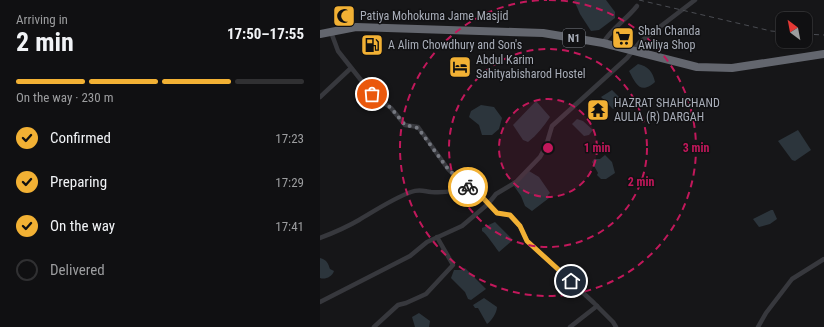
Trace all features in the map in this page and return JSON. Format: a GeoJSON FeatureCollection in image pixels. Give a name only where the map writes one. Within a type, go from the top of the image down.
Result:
{"type":"FeatureCollection","features":[{"type":"Feature","properties":{"kind":"highway","name":"N1"},"geometry":{"type":"LineString","coordinates":[[320,34],[356,27],[543,33],[602,43],[631,52],[666,58],[698,67],[732,68],[824,54]]}},
{"type":"Feature","properties":{"kind":"street"},"geometry":{"type":"LineString","coordinates":[[320,302],[410,256],[427,242],[462,226],[488,204],[496,194],[516,182],[540,157],[546,146],[552,126],[656,28],[695,0]]}},
{"type":"Feature","properties":{"kind":"street"},"geometry":{"type":"LineString","coordinates":[[602,43],[613,28],[629,16],[637,6]]}},
{"type":"Feature","properties":{"kind":"street"},"geometry":{"type":"LineString","coordinates":[[330,32],[334,45],[372,94],[391,108],[405,125],[418,128],[448,169],[483,198],[497,213],[510,215],[520,226],[527,241],[597,306],[616,327]]}},
{"type":"Feature","properties":{"kind":"street"},"geometry":{"type":"LineString","coordinates":[[320,97],[351,68]]}},
{"type":"Feature","properties":{"kind":"street"},"geometry":{"type":"LineString","coordinates":[[320,238],[360,220],[383,204],[411,192],[422,189],[431,192],[457,191],[468,187]]}},
{"type":"Feature","properties":{"kind":"street"},"geometry":{"type":"LineString","coordinates":[[374,327],[398,304],[406,303],[426,294],[452,265],[437,237]]}},
{"type":"Feature","properties":{"kind":"street"},"geometry":{"type":"LineString","coordinates":[[758,327],[766,313],[792,280],[824,258]]}},
{"type":"Feature","properties":{"kind":"street"},"geometry":{"type":"LineString","coordinates":[[570,327],[597,306]]}},
{"type":"Feature","properties":{"kind":"shaded area"},"geometry":{"type":"Polygon","coordinates":[[[574,0],[606,0],[615,12],[615,18],[599,30],[591,31],[580,14],[574,0]]]}},
{"type":"Feature","properties":{"kind":"shaded area"},"geometry":{"type":"Polygon","coordinates":[[[638,64],[645,66],[653,75],[655,82],[646,88],[642,88],[636,84],[629,71],[638,64]]]}},
{"type":"Feature","properties":{"kind":"shaded area"},"geometry":{"type":"Polygon","coordinates":[[[612,90],[624,102],[613,109],[601,97],[612,90]]]}},
{"type":"Feature","properties":{"kind":"shaded area"},"geometry":{"type":"Polygon","coordinates":[[[536,101],[550,117],[528,142],[523,140],[513,125],[536,101]]]}},
{"type":"Feature","properties":{"kind":"shaded area"},"geometry":{"type":"Polygon","coordinates":[[[481,105],[494,107],[502,118],[499,129],[492,135],[482,135],[479,125],[469,117],[471,111],[481,105]]]}},
{"type":"Feature","properties":{"kind":"shaded area"},"geometry":{"type":"Polygon","coordinates":[[[577,119],[583,121],[593,130],[589,135],[584,136],[572,124],[577,119]]]}},
{"type":"Feature","properties":{"kind":"shaded area"},"geometry":{"type":"Polygon","coordinates":[[[798,130],[811,150],[795,161],[792,160],[778,141],[798,130]]]}},
{"type":"Feature","properties":{"kind":"shaded area"},"geometry":{"type":"Polygon","coordinates":[[[605,155],[612,162],[615,173],[606,179],[601,179],[597,175],[598,173],[592,162],[594,159],[600,159],[605,155]]]}},
{"type":"Feature","properties":{"kind":"shaded area"},"geometry":{"type":"Polygon","coordinates":[[[529,171],[539,177],[550,193],[548,195],[549,198],[532,211],[525,206],[521,196],[514,186],[529,171]]]}},
{"type":"Feature","properties":{"kind":"shaded area"},"geometry":{"type":"Polygon","coordinates":[[[773,210],[777,219],[770,224],[759,227],[753,219],[773,210]]]}},
{"type":"Feature","properties":{"kind":"shaded area"},"geometry":{"type":"Polygon","coordinates":[[[495,222],[513,240],[499,252],[482,231],[482,228],[495,222]]]}},
{"type":"Feature","properties":{"kind":"shaded area"},"geometry":{"type":"Polygon","coordinates":[[[320,258],[326,261],[330,269],[334,271],[332,275],[322,279],[320,278],[320,258]]]}},
{"type":"Feature","properties":{"kind":"shaded area"},"geometry":{"type":"Polygon","coordinates":[[[465,268],[486,289],[471,300],[468,299],[465,292],[451,278],[454,270],[461,270],[465,268]]]}},
{"type":"Feature","properties":{"kind":"shaded area"},"geometry":{"type":"Polygon","coordinates":[[[484,298],[497,307],[494,317],[487,324],[478,308],[475,308],[473,305],[484,298]]]}},
{"type":"Feature","properties":{"kind":"shaded area"},"geometry":{"type":"Polygon","coordinates":[[[419,313],[430,321],[429,327],[415,327],[412,317],[419,313]]]}},
{"type":"Feature","properties":{"kind":"railway"},"geometry":{"type":"LineString","coordinates":[[639,0],[776,31]]}},
{"type":"Feature","properties":{"kind":"railway"},"geometry":{"type":"LineString","coordinates":[[812,34],[824,35]]}},
{"type":"Feature","properties":{"kind":"way so far"},"geometry":{"type":"LineString","coordinates":[[372,94],[391,108],[405,125],[418,128],[448,169],[468,187]]}},
{"type":"Feature","properties":{"kind":"place","name":"Patiya Mohokuma Jame Masjid"},"geometry":{"type":"Point","coordinates":[344,16]}},
{"type":"Feature","properties":{"kind":"place","name":"Shah Chanda Awliya Shop"},"geometry":{"type":"Point","coordinates":[623,38]}},
{"type":"Feature","properties":{"kind":"place","name":"A Alim Chowdhury and Son's"},"geometry":{"type":"Point","coordinates":[372,45]}},
{"type":"Feature","properties":{"kind":"place","name":"Abdul Karim Sahityabisharod Hostel"},"geometry":{"type":"Point","coordinates":[460,67]}},
{"type":"Feature","properties":{"kind":"place","name":"HAZRAT SHAHCHAND AULIA (R) DARGAH"},"geometry":{"type":"Point","coordinates":[598,110]}},
{"type":"Feature","properties":{"kind":"route"},"geometry":{"type":"LineString","coordinates":[[468,187],[483,198],[497,213],[501,215],[510,215],[520,226],[527,241],[549,259],[571,281]]}}]}
